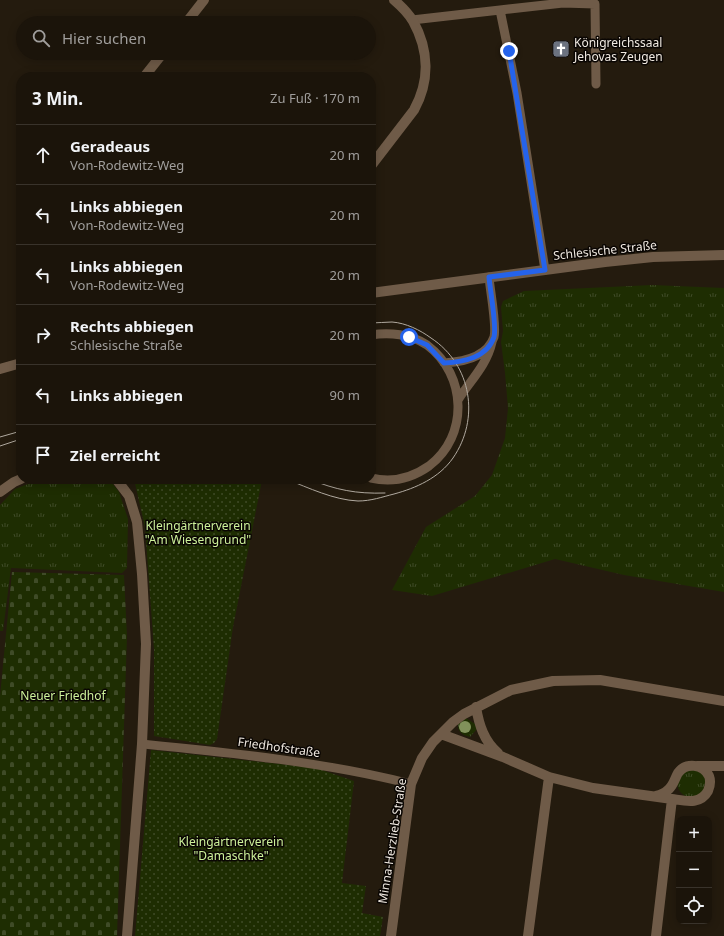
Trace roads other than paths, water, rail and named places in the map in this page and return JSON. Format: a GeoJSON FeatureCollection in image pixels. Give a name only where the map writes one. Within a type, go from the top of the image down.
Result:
{"type":"FeatureCollection","features":[{"type":"Feature","properties":{"kind":"street"},"geometry":{"type":"LineString","coordinates":[[191,16],[204,0]]}},
{"type":"Feature","properties":{"kind":"street"},"geometry":{"type":"LineString","coordinates":[[376,159],[414,110],[425,83],[423,46],[412,20],[394,0]]}},
{"type":"Feature","properties":{"kind":"street"},"geometry":{"type":"LineString","coordinates":[[148,72],[157,60]]}},
{"type":"Feature","properties":{"kind":"street","name":"Schlesische Straße"},"geometry":{"type":"LineString","coordinates":[[376,293],[489,277],[653,257],[724,255]]}},
{"type":"Feature","properties":{"kind":"street"},"geometry":{"type":"LineString","coordinates":[[0,369],[16,365]]}},
{"type":"Feature","properties":{"kind":"street"},"geometry":{"type":"LineString","coordinates":[[0,492],[16,481]]}},
{"type":"Feature","properties":{"kind":"street"},"geometry":{"type":"LineString","coordinates":[[120,484],[129,496],[137,522],[146,644],[142,744],[127,936]]}},
{"type":"Feature","properties":{"kind":"street","name":"Minna-Herzlieb-Straße"},"geometry":{"type":"LineString","coordinates":[[391,936],[412,784],[422,758],[433,742],[453,722],[476,707],[511,690],[553,681],[600,680],[724,701]]}},
{"type":"Feature","properties":{"kind":"street"},"geometry":{"type":"LineString","coordinates":[[476,707],[483,734],[489,744],[503,756]]}},
{"type":"Feature","properties":{"kind":"street"},"geometry":{"type":"LineString","coordinates":[[441,734],[503,756],[550,777],[593,788],[692,802],[698,801],[705,795],[709,788],[710,779],[704,769],[697,766]]}},
{"type":"Feature","properties":{"kind":"street"},"geometry":{"type":"LineString","coordinates":[[656,796],[663,794],[668,790],[678,773],[688,766],[724,766]]}},
{"type":"Feature","properties":{"kind":"street"},"geometry":{"type":"LineString","coordinates":[[528,936],[550,777]]}},
{"type":"Feature","properties":{"kind":"street"},"geometry":{"type":"LineString","coordinates":[[656,936],[672,799]]}},
{"type":"Feature","properties":{"kind":"lane"},"geometry":{"type":"LineString","coordinates":[[412,20],[563,3],[595,4],[596,84]]}},
{"type":"Feature","properties":{"kind":"lane"},"geometry":{"type":"LineString","coordinates":[[500,10],[517,94],[545,270]]}},
{"type":"Feature","properties":{"kind":"lane"},"geometry":{"type":"LineString","coordinates":[[458,400],[483,366],[490,353],[494,337],[494,328],[489,277]]}},
{"type":"Feature","properties":{"kind":"lane"},"geometry":{"type":"LineString","coordinates":[[376,335],[392,334],[414,339],[427,345],[444,363],[452,377],[458,400],[458,413],[454,434],[441,455],[424,469],[404,478],[376,479]]}},
{"type":"Feature","properties":{"kind":"lane"},"geometry":{"type":"LineString","coordinates":[[444,363],[467,361],[484,350],[494,337]]}},
{"type":"Feature","properties":{"kind":"lane","name":"Friedhofstraße"},"geometry":{"type":"LineString","coordinates":[[142,744],[230,753],[313,765],[412,784]]}},
{"type":"Feature","properties":{"kind":"tram line"},"geometry":{"type":"LineString","coordinates":[[299,484],[322,493],[349,500],[372,500],[411,489],[434,477],[453,458],[461,443],[467,427],[469,410],[468,394],[456,363],[445,349],[427,335],[413,327],[392,322],[376,323]]}},
{"type":"Feature","properties":{"kind":"tram line"},"geometry":{"type":"LineString","coordinates":[[0,437],[16,432]]}},
{"type":"Feature","properties":{"kind":"tram line"},"geometry":{"type":"LineString","coordinates":[[0,446],[16,441]]}},
{"type":"Feature","properties":{"kind":"tram line"},"geometry":{"type":"LineString","coordinates":[[323,484],[365,493],[385,493]]}},
{"type":"Feature","properties":{"kind":"place","name":"Königreichssaal Jehovas Zeugen"},"geometry":{"type":"Point","coordinates":[561,49]}},
{"type":"Feature","properties":{"kind":"park label","name":"Kleingärtnerverein \"Am Wiesengrund\""},"geometry":{"type":"Point","coordinates":[198,532]}},
{"type":"Feature","properties":{"kind":"park label","name":"Neuer Friedhof"},"geometry":{"type":"Point","coordinates":[63,695]}},
{"type":"Feature","properties":{"kind":"park label","name":"Kleingärtnerverein \"Damaschke\""},"geometry":{"type":"Point","coordinates":[231,848]}}]}
